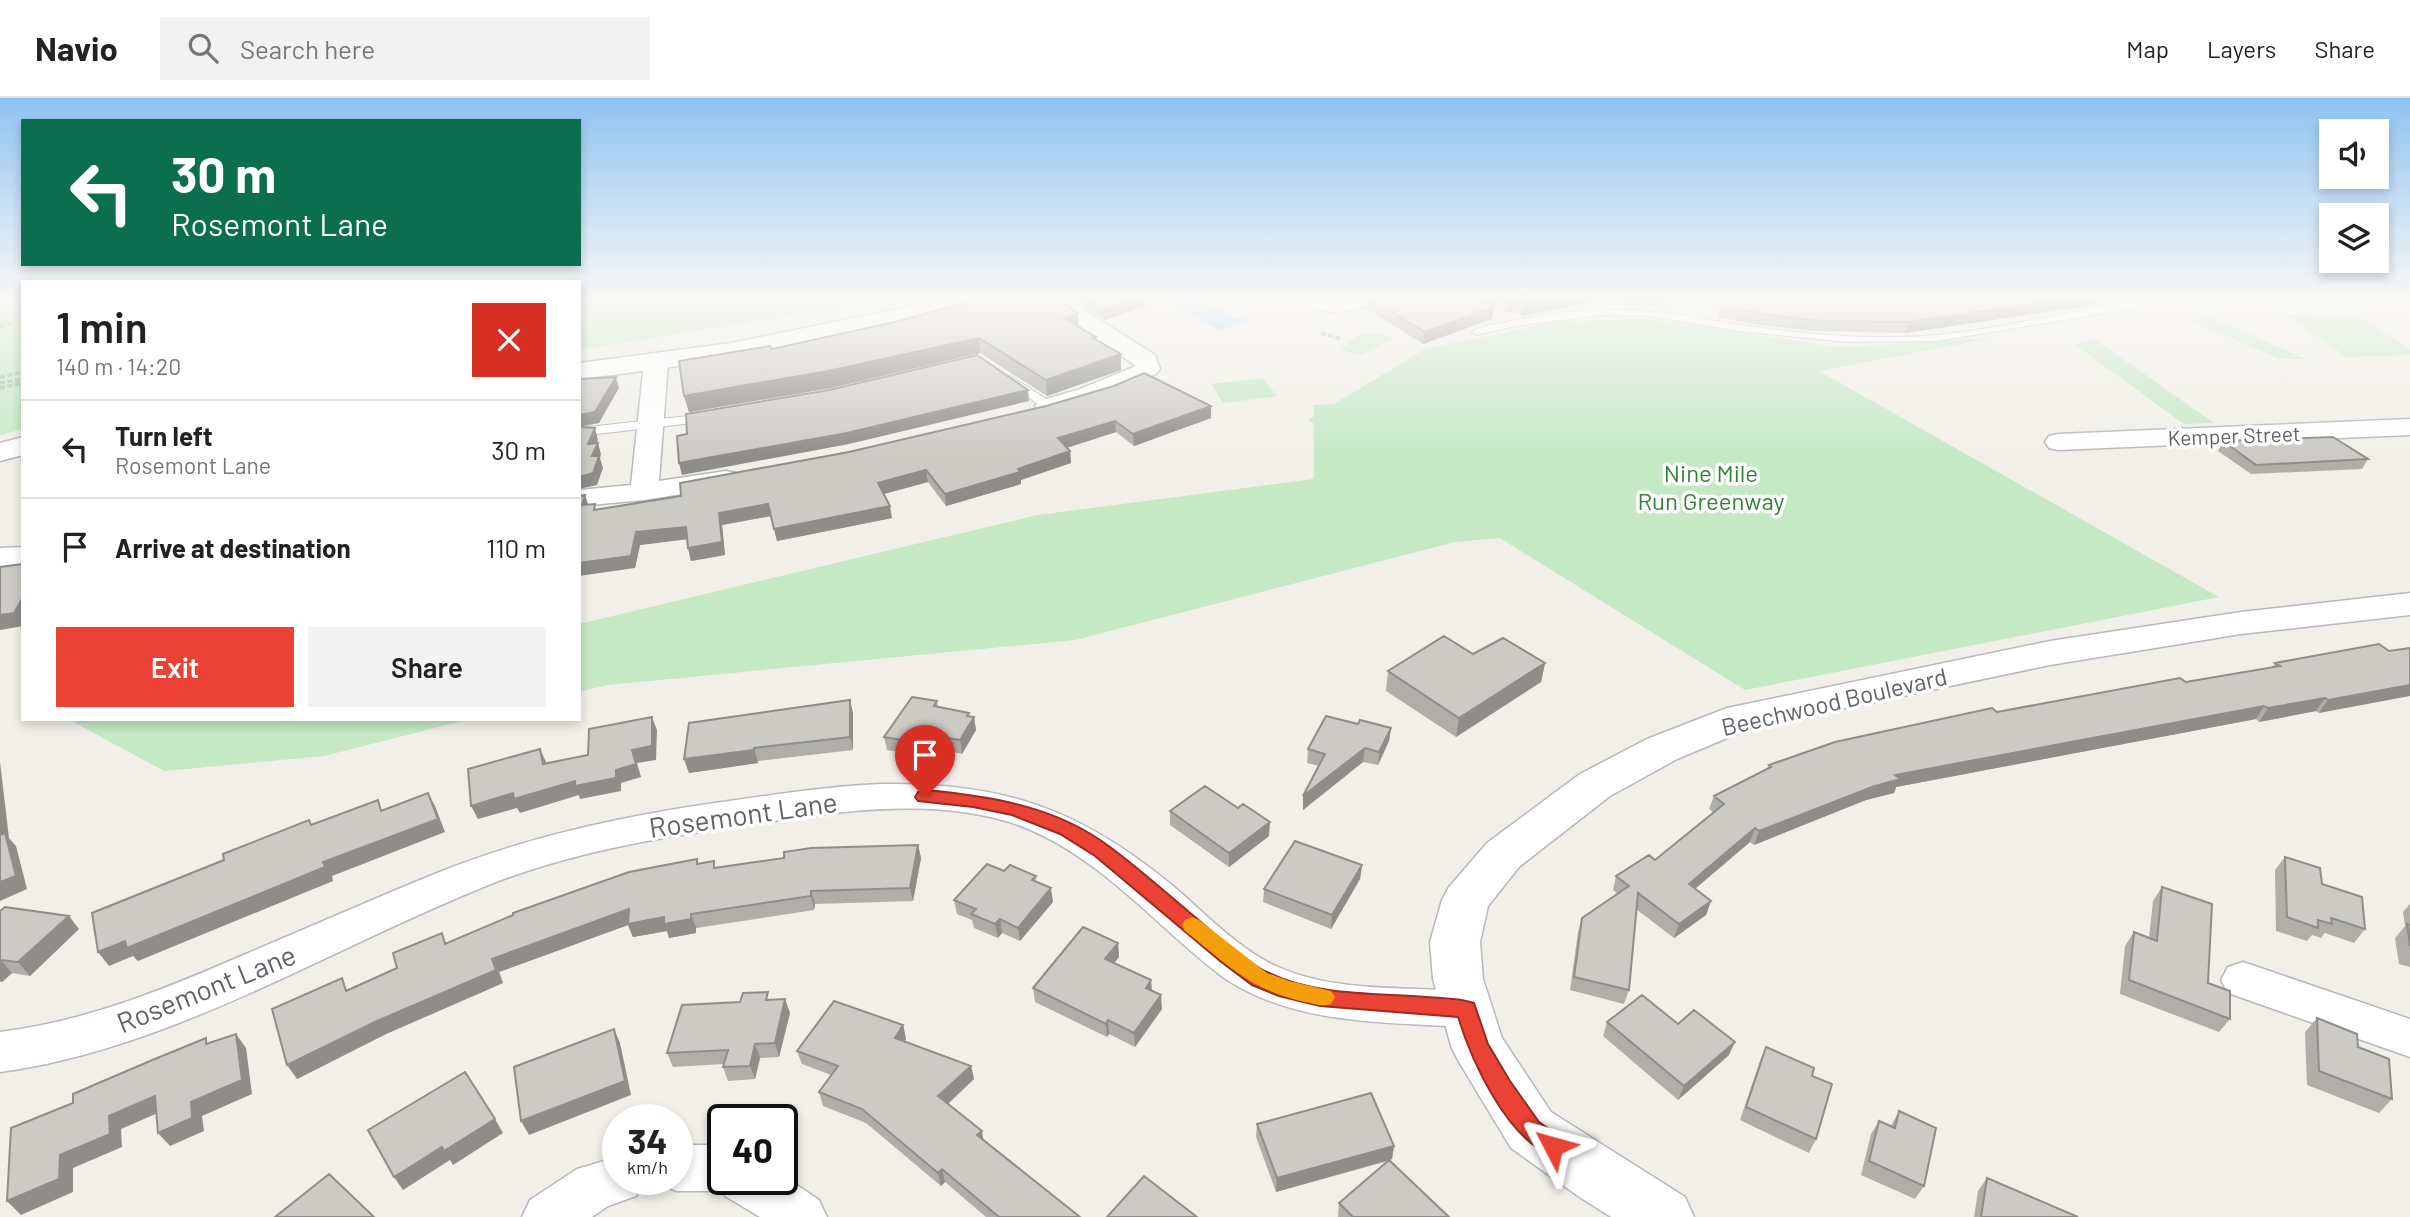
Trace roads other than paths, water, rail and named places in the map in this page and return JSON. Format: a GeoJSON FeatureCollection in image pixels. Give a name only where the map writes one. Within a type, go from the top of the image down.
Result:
{"type":"FeatureCollection","features":[{"type":"Feature","properties":{"kind":"street"},"geometry":{"type":"LineString","coordinates":[[581,371],[656,363],[723,351]]}},
{"type":"Feature","properties":{"kind":"street"},"geometry":{"type":"LineString","coordinates":[[1011,415],[1089,394],[1148,369],[1147,360],[1133,351]]}},
{"type":"Feature","properties":{"kind":"street"},"geometry":{"type":"LineString","coordinates":[[644,492],[656,363]]}},
{"type":"Feature","properties":{"kind":"street","name":"Kemper Street"},"geometry":{"type":"LineString","coordinates":[[2058,442],[2410,427]]}},
{"type":"Feature","properties":{"kind":"street"},"geometry":{"type":"LineString","coordinates":[[0,452],[21,447]]}},
{"type":"Feature","properties":{"kind":"street"},"geometry":{"type":"LineString","coordinates":[[581,498],[644,492],[755,474]]}},
{"type":"Feature","properties":{"kind":"street"},"geometry":{"type":"LineString","coordinates":[[0,557],[21,556]]}},
{"type":"Feature","properties":{"kind":"street","name":"Beechwood Boulevard"},"geometry":{"type":"LineString","coordinates":[[1664,1217],[1599,1177],[1531,1130],[1478,1046],[1458,979],[1455,942],[1466,900],[1503,855],[1595,785],[1662,749],[1741,717],[2050,653],[2241,623],[2410,604]]}},
{"type":"Feature","properties":{"kind":"street","name":"Rosemont Lane"},"geometry":{"type":"LineString","coordinates":[[0,1052],[25,1050],[77,1039],[149,1013],[468,878],[545,850],[618,831],[788,806],[876,797],[973,801],[1041,817],[1102,851],[1259,979],[1286,989],[1320,997],[1466,1009]]}},
{"type":"Feature","properties":{"kind":"street"},"geometry":{"type":"LineString","coordinates":[[2243,980],[2410,1038]]}},
{"type":"Feature","properties":{"kind":"street"},"geometry":{"type":"LineString","coordinates":[[548,1217],[602,1184]]}},
{"type":"Feature","properties":{"kind":"street"},"geometry":{"type":"LineString","coordinates":[[769,1195],[801,1217]]}},
{"type":"Feature","properties":{"kind":"lane"},"geometry":{"type":"LineString","coordinates":[[1003,375],[1049,406]]}},
{"type":"Feature","properties":{"kind":"lane"},"geometry":{"type":"LineString","coordinates":[[581,432],[722,416]]}},
{"type":"Feature","properties":{"kind":"park label","name":"Nine Mile Run Greenway"},"geometry":{"type":"Point","coordinates":[1711,486]}}]}
